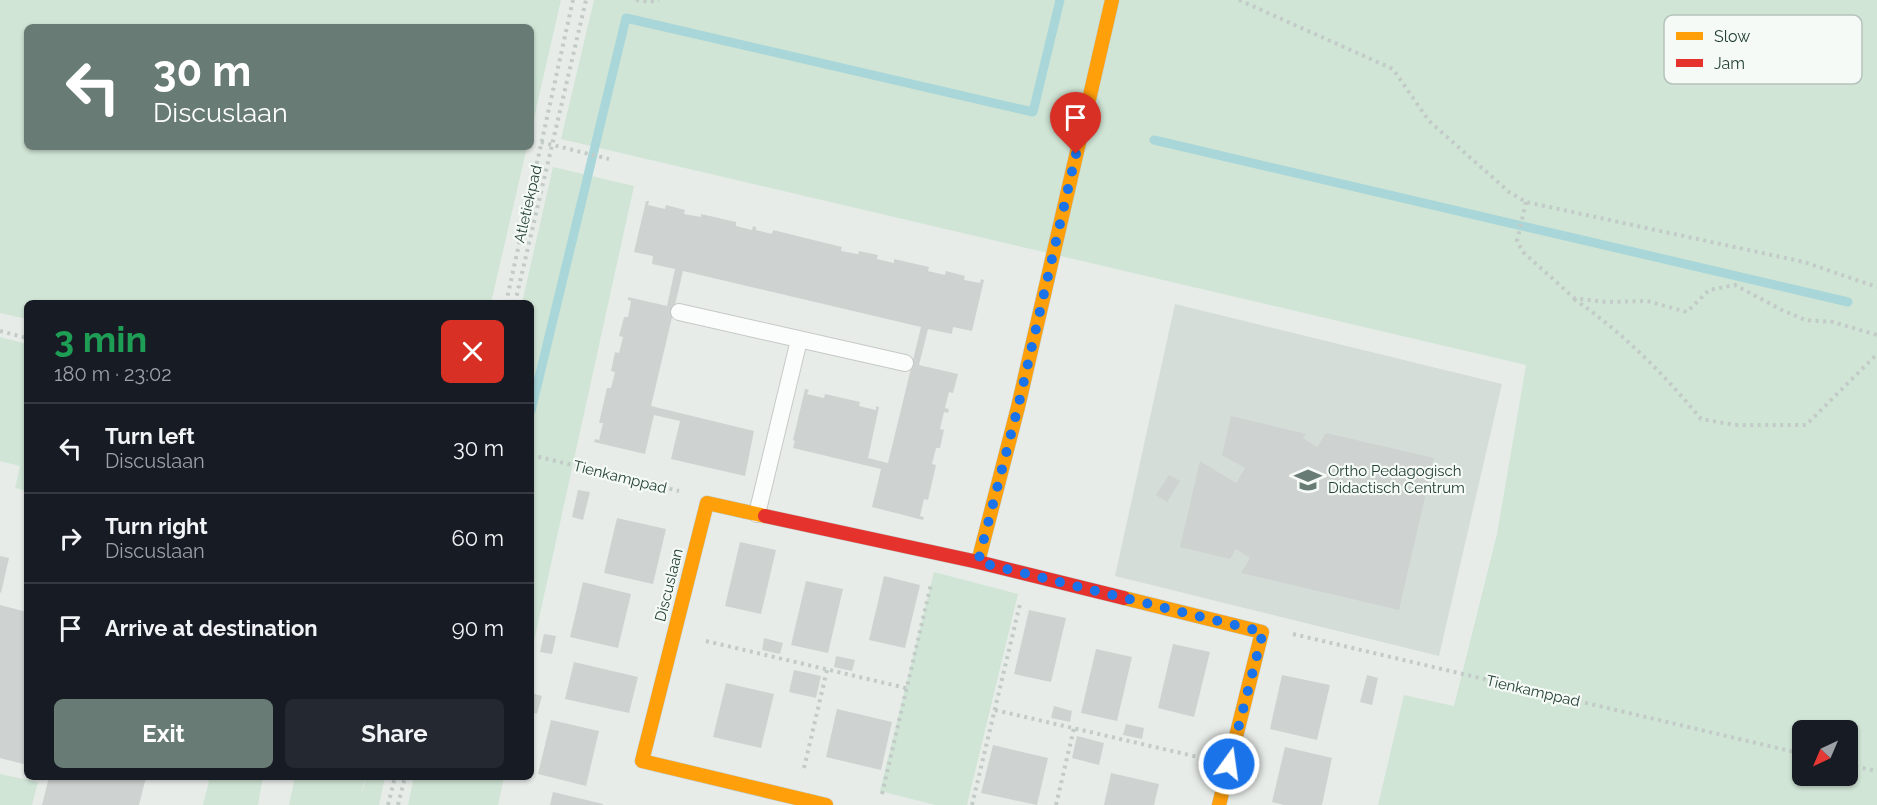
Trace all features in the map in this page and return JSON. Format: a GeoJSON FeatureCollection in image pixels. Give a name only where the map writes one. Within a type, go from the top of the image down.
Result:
{"type":"FeatureCollection","features":[{"type":"Feature","properties":{"kind":"street"},"geometry":{"type":"LineString","coordinates":[[978,562],[1020,396],[1112,0]]}},
{"type":"Feature","properties":{"kind":"street"},"geometry":{"type":"LineString","coordinates":[[706,503],[978,562],[1263,632],[1219,805]]}},
{"type":"Feature","properties":{"kind":"street","name":"Discuslaan"},"geometry":{"type":"LineString","coordinates":[[706,503],[642,761],[826,805]]}},
{"type":"Feature","properties":{"kind":"lane"},"geometry":{"type":"LineString","coordinates":[[679,312],[905,363]]}},
{"type":"Feature","properties":{"kind":"lane"},"geometry":{"type":"LineString","coordinates":[[757,514],[799,340]]}},
{"type":"Feature","properties":{"kind":"path","name":"Atletiekpad"},"geometry":{"type":"LineString","coordinates":[[507,300],[573,0]]}},
{"type":"Feature","properties":{"kind":"path"},"geometry":{"type":"LineString","coordinates":[[516,300],[586,0]]}},
{"type":"Feature","properties":{"kind":"path"},"geometry":{"type":"LineString","coordinates":[[636,0],[649,2],[659,0]]}},
{"type":"Feature","properties":{"kind":"path"},"geometry":{"type":"LineString","coordinates":[[1239,0],[1393,69],[1429,121],[1509,192],[1526,202],[1804,262],[1877,288]]}},
{"type":"Feature","properties":{"kind":"path"},"geometry":{"type":"LineString","coordinates":[[541,142],[609,159]]}},
{"type":"Feature","properties":{"kind":"path"},"geometry":{"type":"LineString","coordinates":[[1526,202],[1517,241],[1523,252],[1574,298],[1605,320],[1671,382],[1701,419],[1735,424],[1806,425],[1877,354]]}},
{"type":"Feature","properties":{"kind":"path"},"geometry":{"type":"LineString","coordinates":[[1574,298],[1606,302],[1647,301],[1687,312],[1709,290],[1735,285],[1805,320],[1833,322],[1877,335]]}},
{"type":"Feature","properties":{"kind":"path"},"geometry":{"type":"LineString","coordinates":[[0,332],[24,337]]}},
{"type":"Feature","properties":{"kind":"path","name":"Tienkamppad"},"geometry":{"type":"LineString","coordinates":[[534,456],[686,493],[706,503]]}},
{"type":"Feature","properties":{"kind":"path"},"geometry":{"type":"LineString","coordinates":[[882,794],[933,577]]}},
{"type":"Feature","properties":{"kind":"path"},"geometry":{"type":"LineString","coordinates":[[972,805],[1022,598]]}},
{"type":"Feature","properties":{"kind":"path","name":"Tienkamppad"},"geometry":{"type":"LineString","coordinates":[[1263,632],[1281,631],[1792,751]]}},
{"type":"Feature","properties":{"kind":"path"},"geometry":{"type":"LineString","coordinates":[[674,634],[906,688]]}},
{"type":"Feature","properties":{"kind":"path"},"geometry":{"type":"LineString","coordinates":[[792,797],[796,780],[802,778],[827,670]]}},
{"type":"Feature","properties":{"kind":"path"},"geometry":{"type":"LineString","coordinates":[[995,710],[1229,764]]}},
{"type":"Feature","properties":{"kind":"path"},"geometry":{"type":"LineString","coordinates":[[1056,805],[1074,729]]}},
{"type":"Feature","properties":{"kind":"path"},"geometry":{"type":"LineString","coordinates":[[1858,767],[1877,771]]}},
{"type":"Feature","properties":{"kind":"path"},"geometry":{"type":"LineString","coordinates":[[388,805],[394,780]]}},
{"type":"Feature","properties":{"kind":"path"},"geometry":{"type":"LineString","coordinates":[[398,805],[404,780]]}},
{"type":"Feature","properties":{"kind":"shaded area","name":"Ortho Pedagogisch Didactisch Centrum"},"geometry":{"type":"Polygon","coordinates":[[[1175,304],[1502,384],[1439,656],[1115,576],[1175,304]]]}},
{"type":"Feature","properties":{"kind":"green space"},"geometry":{"type":"Polygon","coordinates":[[[0,0],[561,0],[534,118],[534,24],[24,24],[24,150],[526,150],[492,300],[24,300],[24,318],[0,313],[0,0]]]}},
{"type":"Feature","properties":{"kind":"green space"},"geometry":{"type":"Polygon","coordinates":[[[594,0],[1877,0],[1877,805],[1378,805],[1404,695],[1454,706],[1497,534],[1526,365],[561,139],[594,0]]]}},
{"type":"Feature","properties":{"kind":"green space"},"geometry":{"type":"Polygon","coordinates":[[[553,167],[634,186],[534,641],[534,300],[523,300],[553,167]]]}},
{"type":"Feature","properties":{"kind":"green space"},"geometry":{"type":"Polygon","coordinates":[[[0,337],[24,343],[24,490],[15,488],[20,466],[0,461],[0,337]]]}},
{"type":"Feature","properties":{"kind":"green space"},"geometry":{"type":"Polygon","coordinates":[[[934,572],[1018,594],[967,805],[935,805],[880,791],[934,572]]]}},
{"type":"Feature","properties":{"kind":"green space"},"geometry":{"type":"Polygon","coordinates":[[[0,774],[38,782],[32,805],[0,805],[0,774]]]}},
{"type":"Feature","properties":{"kind":"green space"},"geometry":{"type":"Polygon","coordinates":[[[209,780],[262,780],[258,805],[203,805],[209,780]]]}},
{"type":"Feature","properties":{"kind":"green space"},"geometry":{"type":"Polygon","coordinates":[[[294,780],[364,780],[361,798],[365,780],[384,780],[379,805],[289,805],[294,780]]]}},
{"type":"Feature","properties":{"kind":"green space"},"geometry":{"type":"Polygon","coordinates":[[[413,780],[503,780],[498,805],[408,805],[413,780]]]}},
{"type":"Feature","properties":{"kind":"building"},"geometry":{"type":"Polygon","coordinates":[[[646,201],[649,201],[648,205],[665,209],[666,205],[685,210],[684,214],[701,217],[701,214],[736,222],[736,226],[752,230],[753,226],[756,230],[772,234],[773,230],[842,247],[841,251],[858,254],[859,251],[878,255],[877,259],[894,263],[894,259],[929,267],[928,271],[945,275],[946,271],[965,276],[964,280],[980,283],[981,279],[984,280],[972,331],[953,327],[952,334],[928,329],[919,365],[958,374],[953,393],[949,392],[945,408],[949,409],[948,413],[944,412],[940,429],[944,430],[940,448],[936,448],[932,464],[936,465],[928,500],[924,499],[920,516],[924,517],[923,520],[872,507],[881,469],[793,448],[805,389],[809,390],[807,394],[824,398],[825,394],[860,402],[859,406],[876,410],[876,406],[879,407],[868,458],[888,463],[921,327],[683,271],[651,406],[754,431],[745,476],[671,459],[680,421],[654,415],[645,454],[594,442],[595,439],[599,440],[603,423],[599,423],[607,388],[611,388],[615,372],[611,371],[615,352],[619,353],[623,337],[619,336],[624,317],[628,317],[631,301],[628,297],[667,306],[675,269],[652,264],[653,256],[634,252],[646,201]]]}},
{"type":"Feature","properties":{"kind":"building"},"geometry":{"type":"Polygon","coordinates":[[[1231,416],[1306,434],[1303,438],[1317,447],[1326,433],[1434,458],[1399,610],[1241,573],[1250,558],[1236,549],[1230,559],[1180,547],[1200,461],[1236,483],[1245,468],[1222,455],[1231,416]]]}},
{"type":"Feature","properties":{"kind":"building"},"geometry":{"type":"Polygon","coordinates":[[[1169,475],[1180,481],[1167,502],[1156,495],[1169,475]]]}},
{"type":"Feature","properties":{"kind":"building"},"geometry":{"type":"Polygon","coordinates":[[[578,490],[590,492],[583,520],[572,517],[578,490]]]}},
{"type":"Feature","properties":{"kind":"building"},"geometry":{"type":"Polygon","coordinates":[[[617,518],[666,529],[653,584],[604,573],[617,518]]]}},
{"type":"Feature","properties":{"kind":"building"},"geometry":{"type":"Polygon","coordinates":[[[740,542],[776,550],[761,614],[725,606],[740,542]]]}},
{"type":"Feature","properties":{"kind":"building"},"geometry":{"type":"Polygon","coordinates":[[[0,556],[9,558],[1,593],[0,592],[0,556]]]}},
{"type":"Feature","properties":{"kind":"building"},"geometry":{"type":"Polygon","coordinates":[[[884,576],[920,585],[905,648],[869,640],[884,576]]]}},
{"type":"Feature","properties":{"kind":"building"},"geometry":{"type":"Polygon","coordinates":[[[806,581],[843,589],[828,653],[791,645],[806,581]]]}},
{"type":"Feature","properties":{"kind":"building"},"geometry":{"type":"Polygon","coordinates":[[[583,582],[631,594],[618,648],[570,637],[583,582]]]}},
{"type":"Feature","properties":{"kind":"building"},"geometry":{"type":"Polygon","coordinates":[[[0,605],[24,611],[24,764],[0,758],[0,605]]]}},
{"type":"Feature","properties":{"kind":"building"},"geometry":{"type":"Polygon","coordinates":[[[1029,610],[1066,618],[1051,682],[1014,674],[1029,610]]]}},
{"type":"Feature","properties":{"kind":"building"},"geometry":{"type":"Polygon","coordinates":[[[544,634],[556,636],[552,654],[540,652],[544,634]]]}},
{"type":"Feature","properties":{"kind":"building"},"geometry":{"type":"Polygon","coordinates":[[[764,638],[783,643],[780,654],[762,650],[764,638]]]}},
{"type":"Feature","properties":{"kind":"building"},"geometry":{"type":"Polygon","coordinates":[[[1173,644],[1210,652],[1194,717],[1158,708],[1173,644]]]}},
{"type":"Feature","properties":{"kind":"building"},"geometry":{"type":"Polygon","coordinates":[[[1096,649],[1132,657],[1117,721],[1081,713],[1096,649]]]}},
{"type":"Feature","properties":{"kind":"building"},"geometry":{"type":"Polygon","coordinates":[[[836,656],[855,660],[852,671],[834,667],[836,656]]]}},
{"type":"Feature","properties":{"kind":"building"},"geometry":{"type":"Polygon","coordinates":[[[574,662],[638,677],[629,713],[565,699],[574,662]]]}},
{"type":"Feature","properties":{"kind":"building"},"geometry":{"type":"Polygon","coordinates":[[[794,670],[821,676],[816,698],[789,692],[794,670]]]}},
{"type":"Feature","properties":{"kind":"building"},"geometry":{"type":"Polygon","coordinates":[[[1282,675],[1330,685],[1317,740],[1270,729],[1282,675]]]}},
{"type":"Feature","properties":{"kind":"building"},"geometry":{"type":"Polygon","coordinates":[[[1367,675],[1378,678],[1372,705],[1360,702],[1367,675]]]}},
{"type":"Feature","properties":{"kind":"building"},"geometry":{"type":"Polygon","coordinates":[[[726,683],[774,694],[761,748],[713,737],[726,683]]]}},
{"type":"Feature","properties":{"kind":"building"},"geometry":{"type":"Polygon","coordinates":[[[534,694],[542,696],[537,714],[534,713],[534,694]]]}},
{"type":"Feature","properties":{"kind":"building"},"geometry":{"type":"Polygon","coordinates":[[[1054,706],[1072,711],[1070,722],[1051,718],[1054,706]]]}},
{"type":"Feature","properties":{"kind":"building"},"geometry":{"type":"Polygon","coordinates":[[[837,709],[892,722],[881,770],[826,757],[837,709]]]}},
{"type":"Feature","properties":{"kind":"building"},"geometry":{"type":"Polygon","coordinates":[[[551,720],[599,731],[586,786],[538,774],[551,720]]]}},
{"type":"Feature","properties":{"kind":"building"},"geometry":{"type":"Polygon","coordinates":[[[1126,724],[1144,728],[1142,739],[1123,735],[1126,724]]]}},
{"type":"Feature","properties":{"kind":"building"},"geometry":{"type":"Polygon","coordinates":[[[1077,736],[1104,743],[1099,765],[1072,758],[1077,736]]]}},
{"type":"Feature","properties":{"kind":"building"},"geometry":{"type":"Polygon","coordinates":[[[993,745],[1048,758],[1037,805],[981,793],[993,745]]]}},
{"type":"Feature","properties":{"kind":"building"},"geometry":{"type":"Polygon","coordinates":[[[1285,747],[1332,758],[1322,805],[1284,805],[1272,802],[1285,747]]]}},
{"type":"Feature","properties":{"kind":"building"},"geometry":{"type":"Polygon","coordinates":[[[1111,773],[1159,784],[1154,805],[1104,805],[1111,773]]]}},
{"type":"Feature","properties":{"kind":"building"},"geometry":{"type":"Polygon","coordinates":[[[48,780],[145,780],[139,805],[42,805],[48,780]]]}},
{"type":"Feature","properties":{"kind":"building"},"geometry":{"type":"Polygon","coordinates":[[[553,792],[603,804],[603,805],[550,805],[553,792]]]}},
{"type":"Feature","properties":{"kind":"waterway"},"geometry":{"type":"LineString","coordinates":[[534,399],[626,18],[1033,112],[1060,0]]}},
{"type":"Feature","properties":{"kind":"waterway"},"geometry":{"type":"LineString","coordinates":[[1154,140],[1848,302]]}},
{"type":"Feature","properties":{"kind":"traffic: slow"},"geometry":{"type":"LineString","coordinates":[[978,562],[1018,407],[1112,0]]}},
{"type":"Feature","properties":{"kind":"traffic: slow"},"geometry":{"type":"LineString","coordinates":[[765,516],[707,503],[642,761],[826,805]]}},
{"type":"Feature","properties":{"kind":"traffic: slow"},"geometry":{"type":"LineString","coordinates":[[1124,598],[1262,632],[1219,805]]}},
{"type":"Feature","properties":{"kind":"traffic: jam"},"geometry":{"type":"LineString","coordinates":[[765,516],[978,562],[1124,598]]}},
{"type":"Feature","properties":{"kind":"place","name":"Ortho Pedagogisch Didactisch Centrum"},"geometry":{"type":"Point","coordinates":[1308,480]}},
{"type":"Feature","properties":{"kind":"route"},"geometry":{"type":"LineString","coordinates":[[1076,154],[1018,407],[978,562],[1263,632],[1229,764]]}}]}
